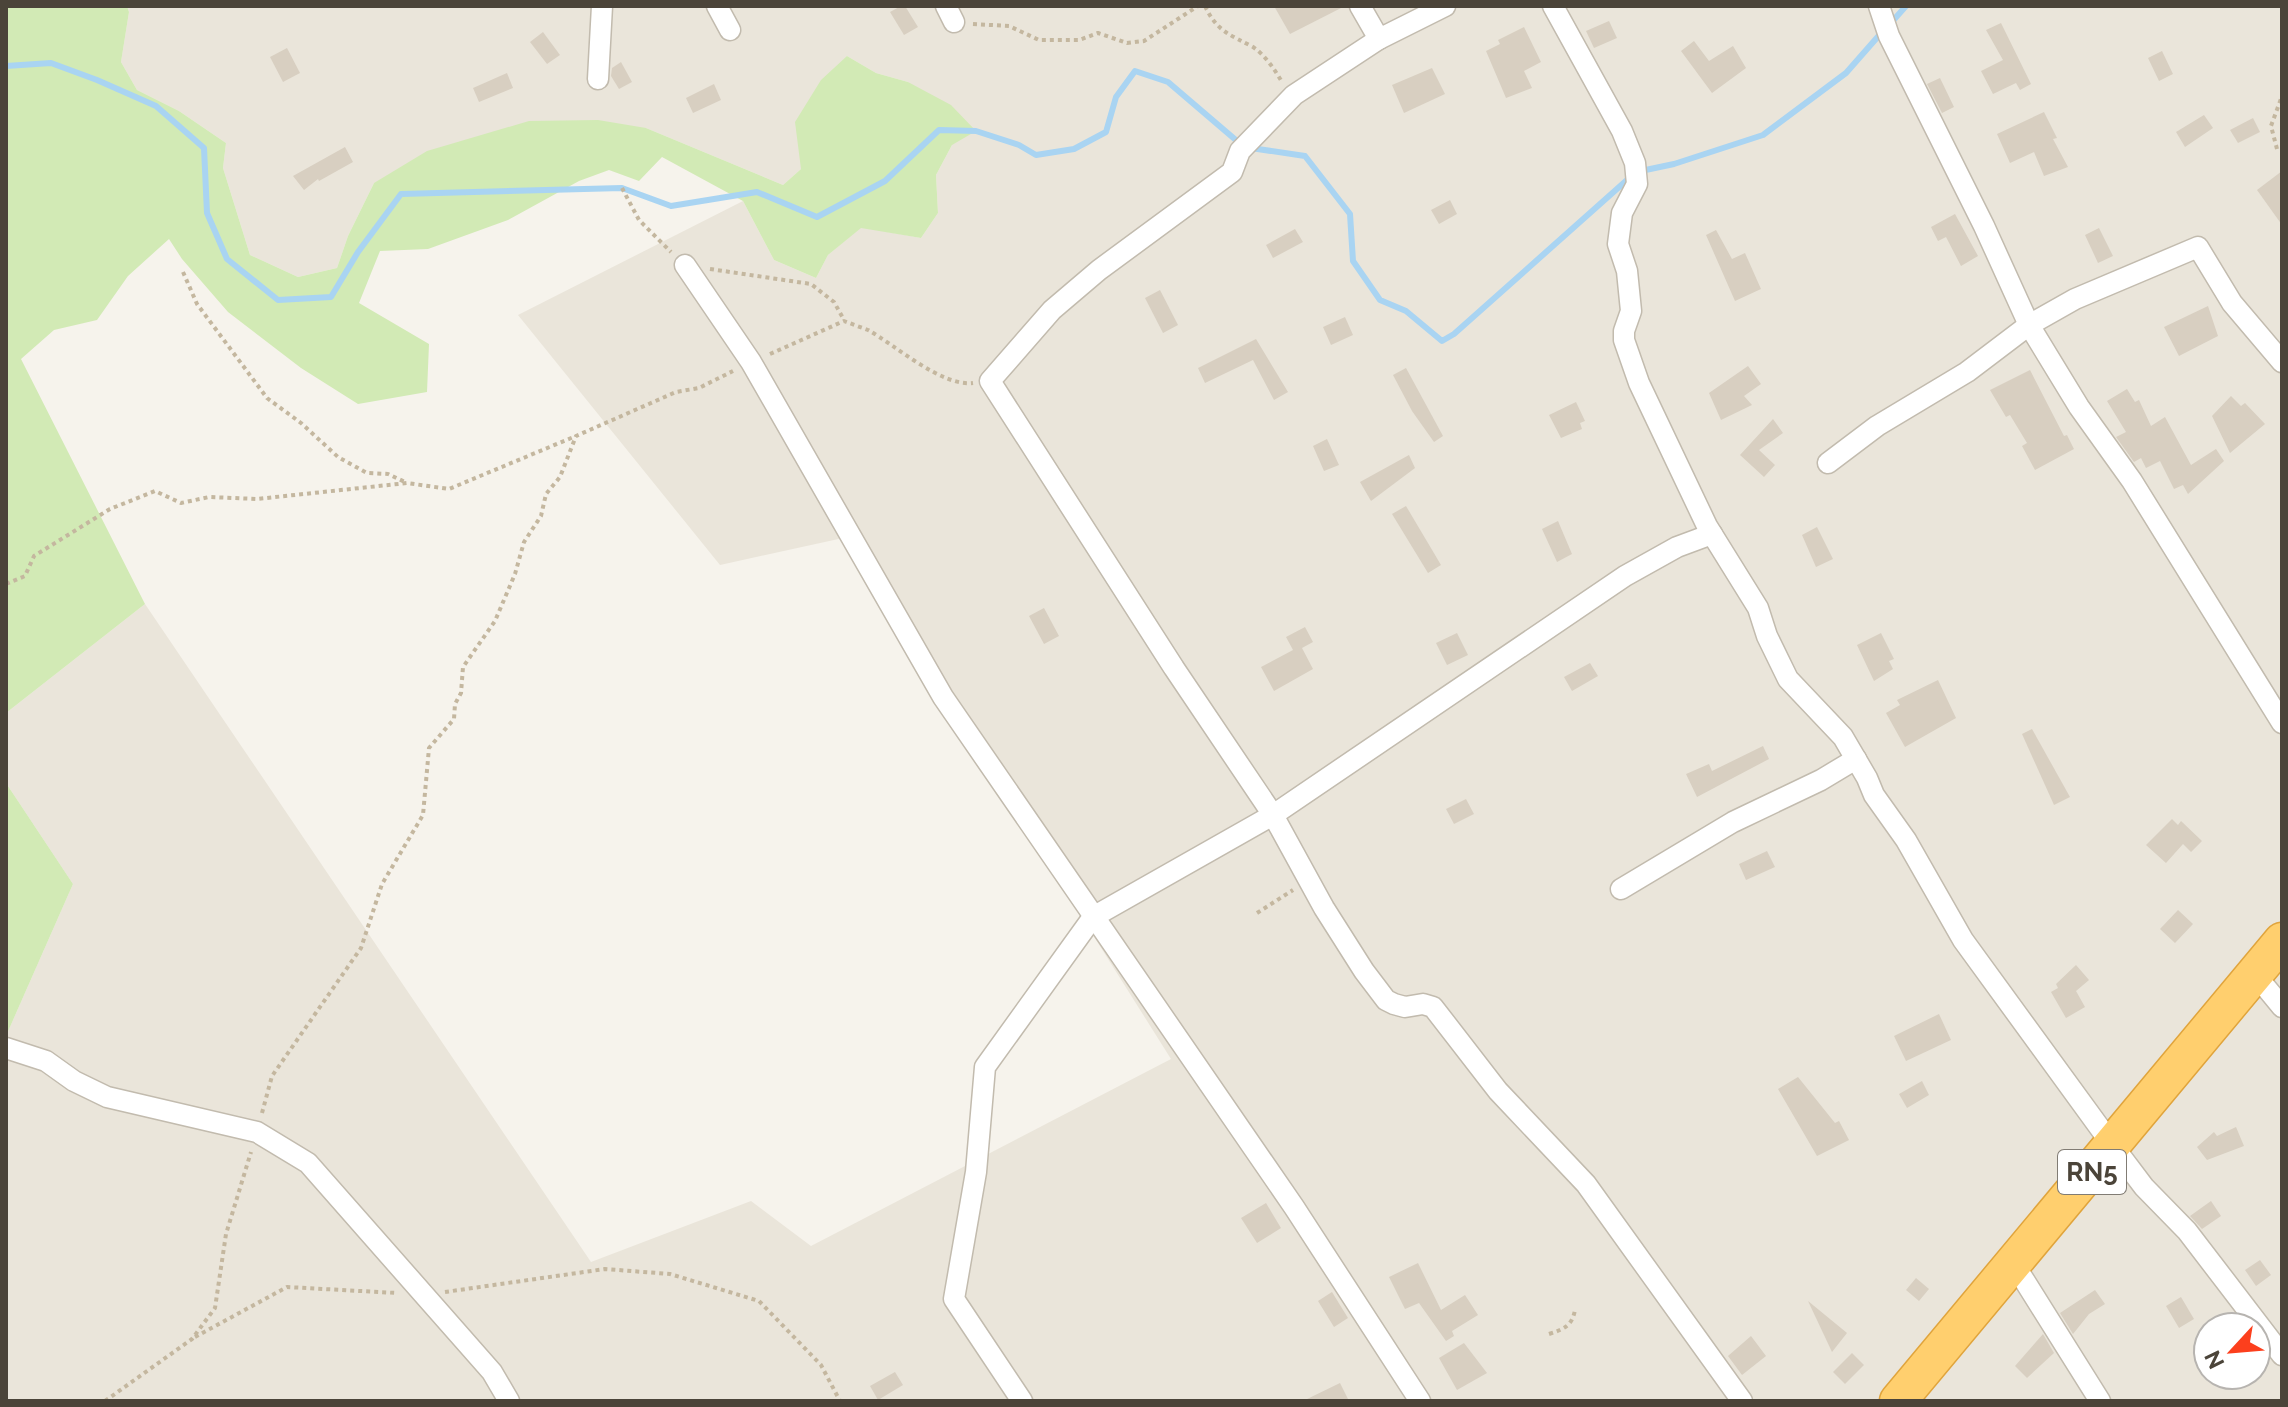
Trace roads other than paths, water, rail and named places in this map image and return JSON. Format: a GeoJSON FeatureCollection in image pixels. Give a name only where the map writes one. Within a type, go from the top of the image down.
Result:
{"type":"FeatureCollection","features":[{"type":"Feature","properties":{"kind":"highway","name":"RN5"},"geometry":{"type":"LineString","coordinates":[[1898,1401],[2282,941]]}},
{"type":"Feature","properties":{"kind":"street"},"geometry":{"type":"LineString","coordinates":[[598,79],[602,6]]}},
{"type":"Feature","properties":{"kind":"street"},"geometry":{"type":"LineString","coordinates":[[717,6],[730,30]]}},
{"type":"Feature","properties":{"kind":"street"},"geometry":{"type":"LineString","coordinates":[[1360,6],[1379,39]]}},
{"type":"Feature","properties":{"kind":"street"},"geometry":{"type":"LineString","coordinates":[[1445,6],[1379,39],[1288,99],[1276,116],[1240,151],[1232,172],[1075,290],[1052,310],[1016,355],[990,381],[1174,668],[1273,815],[1364,971],[1386,1000],[1405,1007],[1423,1004],[1433,1007],[1498,1091],[1586,1184],[1742,1401]]}},
{"type":"Feature","properties":{"kind":"street"},"geometry":{"type":"LineString","coordinates":[[1553,6],[1622,131],[1635,163],[1637,184],[1622,213],[1618,244],[1627,271],[1631,311],[1624,340],[1639,383],[1712,534],[1758,608],[1767,636],[1788,679],[1843,737],[1874,795],[1906,840],[1963,940],[2113,1146],[2144,1187],[2187,1231],[2282,1355]]}},
{"type":"Feature","properties":{"kind":"street"},"geometry":{"type":"LineString","coordinates":[[1879,6],[1889,36],[1984,226],[2029,325],[2089,422],[2132,481],[2282,723]]}},
{"type":"Feature","properties":{"kind":"street"},"geometry":{"type":"LineString","coordinates":[[1828,463],[1877,426],[1967,372],[2029,325],[2075,299],[2198,247],[2232,303],[2282,362]]}},
{"type":"Feature","properties":{"kind":"street"},"geometry":{"type":"LineString","coordinates":[[685,265],[751,362],[943,697],[1294,1207],[1420,1401]]}},
{"type":"Feature","properties":{"kind":"street"},"geometry":{"type":"LineString","coordinates":[[1022,1401],[954,1299],[976,1172],[985,1067],[1093,917],[1273,815],[1625,576],[1677,547],[1712,534]]}},
{"type":"Feature","properties":{"kind":"street"},"geometry":{"type":"LineString","coordinates":[[1621,889],[1733,822],[1821,780],[1856,759]]}},
{"type":"Feature","properties":{"kind":"street"},"geometry":{"type":"LineString","coordinates":[[2254,973],[2282,1007]]}},
{"type":"Feature","properties":{"kind":"street"},"geometry":{"type":"LineString","coordinates":[[6,1048],[46,1061],[74,1081],[107,1097],[257,1132],[308,1163],[492,1372],[509,1401]]}},
{"type":"Feature","properties":{"kind":"street"},"geometry":{"type":"LineString","coordinates":[[2014,1264],[2100,1401]]}},
{"type":"Feature","properties":{"kind":"waterway"},"geometry":{"type":"LineString","coordinates":[[1890,24],[1906,6]]}},
{"type":"Feature","properties":{"kind":"waterway"},"geometry":{"type":"LineString","coordinates":[[6,66],[51,63],[156,106],[204,148],[207,213],[227,259],[278,300],[331,297],[358,252],[401,194],[622,188],[671,206],[757,192],[817,217],[885,181],[939,130],[976,131],[1019,145],[1036,155],[1074,149],[1106,132],[1116,97],[1135,71],[1168,82],[1244,147],[1305,156],[1350,214],[1353,261],[1380,300],[1406,311],[1442,341],[1454,334],[1636,172],[1674,164],[1763,135],[1846,73],[1882,32]]}}]}
